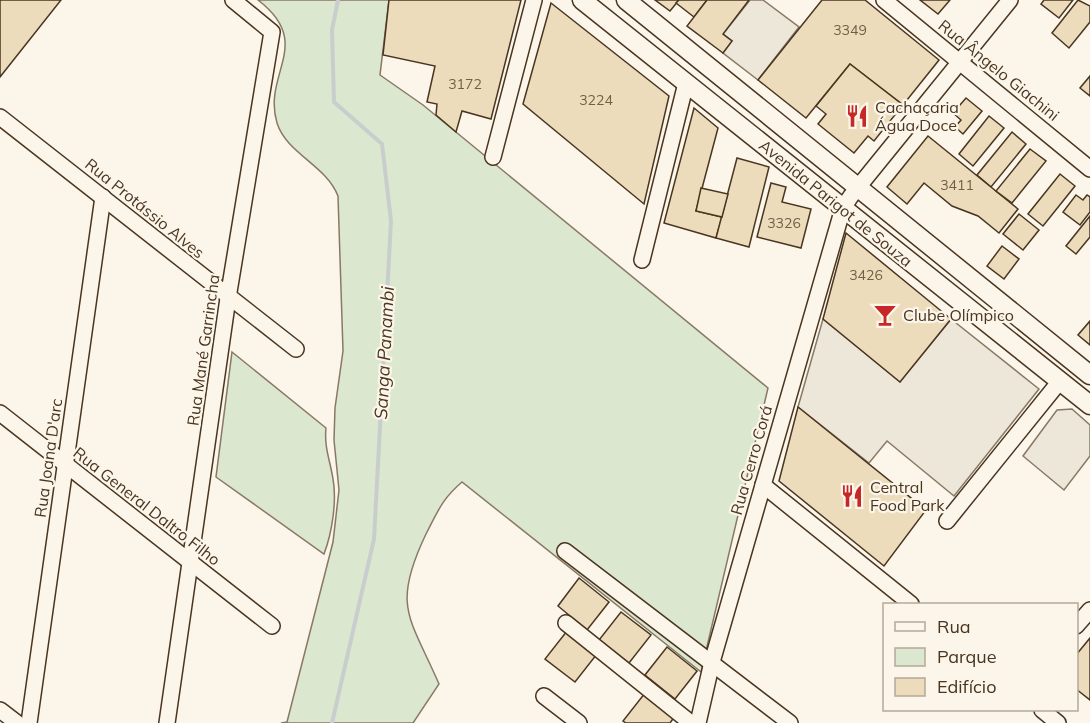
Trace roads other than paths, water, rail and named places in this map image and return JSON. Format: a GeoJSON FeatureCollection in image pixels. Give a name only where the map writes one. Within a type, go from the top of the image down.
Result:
{"type":"FeatureCollection","features":[{"type":"Feature","properties":{"kind":"main road","name":"Avenida Parigot de Souza"},"geometry":{"type":"LineString","coordinates":[[582,0],[1090,405]]}},
{"type":"Feature","properties":{"kind":"main road"},"geometry":{"type":"LineString","coordinates":[[587,0],[620,20],[628,19],[628,2]]}},
{"type":"Feature","properties":{"kind":"main road","name":"Avenida Parigot de Souza"},"geometry":{"type":"LineString","coordinates":[[628,2],[1090,375]]}},
{"type":"Feature","properties":{"kind":"main road"},"geometry":{"type":"LineString","coordinates":[[768,149],[835,191],[849,193],[857,188]]}},
{"type":"Feature","properties":{"kind":"street","name":"Rua Mané Garrincha"},"geometry":{"type":"LineString","coordinates":[[167,723],[228,298],[272,32],[233,0]]}},
{"type":"Feature","properties":{"kind":"street"},"geometry":{"type":"LineString","coordinates":[[493,157],[534,0]]}},
{"type":"Feature","properties":{"kind":"street","name":"Rua Ângelo Giachini"},"geometry":{"type":"LineString","coordinates":[[884,0],[1090,169]]}},
{"type":"Feature","properties":{"kind":"street","name":"Rua Cerro Corá"},"geometry":{"type":"LineString","coordinates":[[698,723],[712,662],[843,208],[1010,0]]}},
{"type":"Feature","properties":{"kind":"street"},"geometry":{"type":"LineString","coordinates":[[642,260],[686,83]]}},
{"type":"Feature","properties":{"kind":"street","name":"Rua Protássio Alves"},"geometry":{"type":"LineString","coordinates":[[0,117],[228,298],[296,349]]}},
{"type":"Feature","properties":{"kind":"street","name":"Rua Joana D'arc"},"geometry":{"type":"LineString","coordinates":[[28,723],[103,197]]}},
{"type":"Feature","properties":{"kind":"street"},"geometry":{"type":"LineString","coordinates":[[946,521],[1060,381]]}},
{"type":"Feature","properties":{"kind":"street","name":"Rua General Daltro Filho"},"geometry":{"type":"LineString","coordinates":[[0,413],[272,626]]}},
{"type":"Feature","properties":{"kind":"street"},"geometry":{"type":"LineString","coordinates":[[763,485],[910,603]]}},
{"type":"Feature","properties":{"kind":"street"},"geometry":{"type":"LineString","coordinates":[[565,551],[790,723]]}},
{"type":"Feature","properties":{"kind":"street"},"geometry":{"type":"LineString","coordinates":[[1078,625],[1090,610]]}},
{"type":"Feature","properties":{"kind":"street"},"geometry":{"type":"LineString","coordinates":[[566,623],[692,723]]}},
{"type":"Feature","properties":{"kind":"street"},"geometry":{"type":"LineString","coordinates":[[544,696],[579,723]]}},
{"type":"Feature","properties":{"kind":"street"},"geometry":{"type":"LineString","coordinates":[[0,710],[17,723]]}},
{"type":"Feature","properties":{"kind":"street"},"geometry":{"type":"LineString","coordinates":[[1042,711],[1058,723]]}},
{"type":"Feature","properties":{"kind":"waterway","name":"Sanga Panambi"},"geometry":{"type":"LineString","coordinates":[[332,723],[374,539],[391,221],[382,144],[334,102],[332,30],[338,0]]}},
{"type":"Feature","properties":{"kind":"place","name":"Cachaçaria Água Doce"},"geometry":{"type":"Point","coordinates":[857,116]}},
{"type":"Feature","properties":{"kind":"place","name":"Clube Olímpico"},"geometry":{"type":"Point","coordinates":[885,315]}},
{"type":"Feature","properties":{"kind":"place","name":"Central Food Park"},"geometry":{"type":"Point","coordinates":[852,496]}}]}
